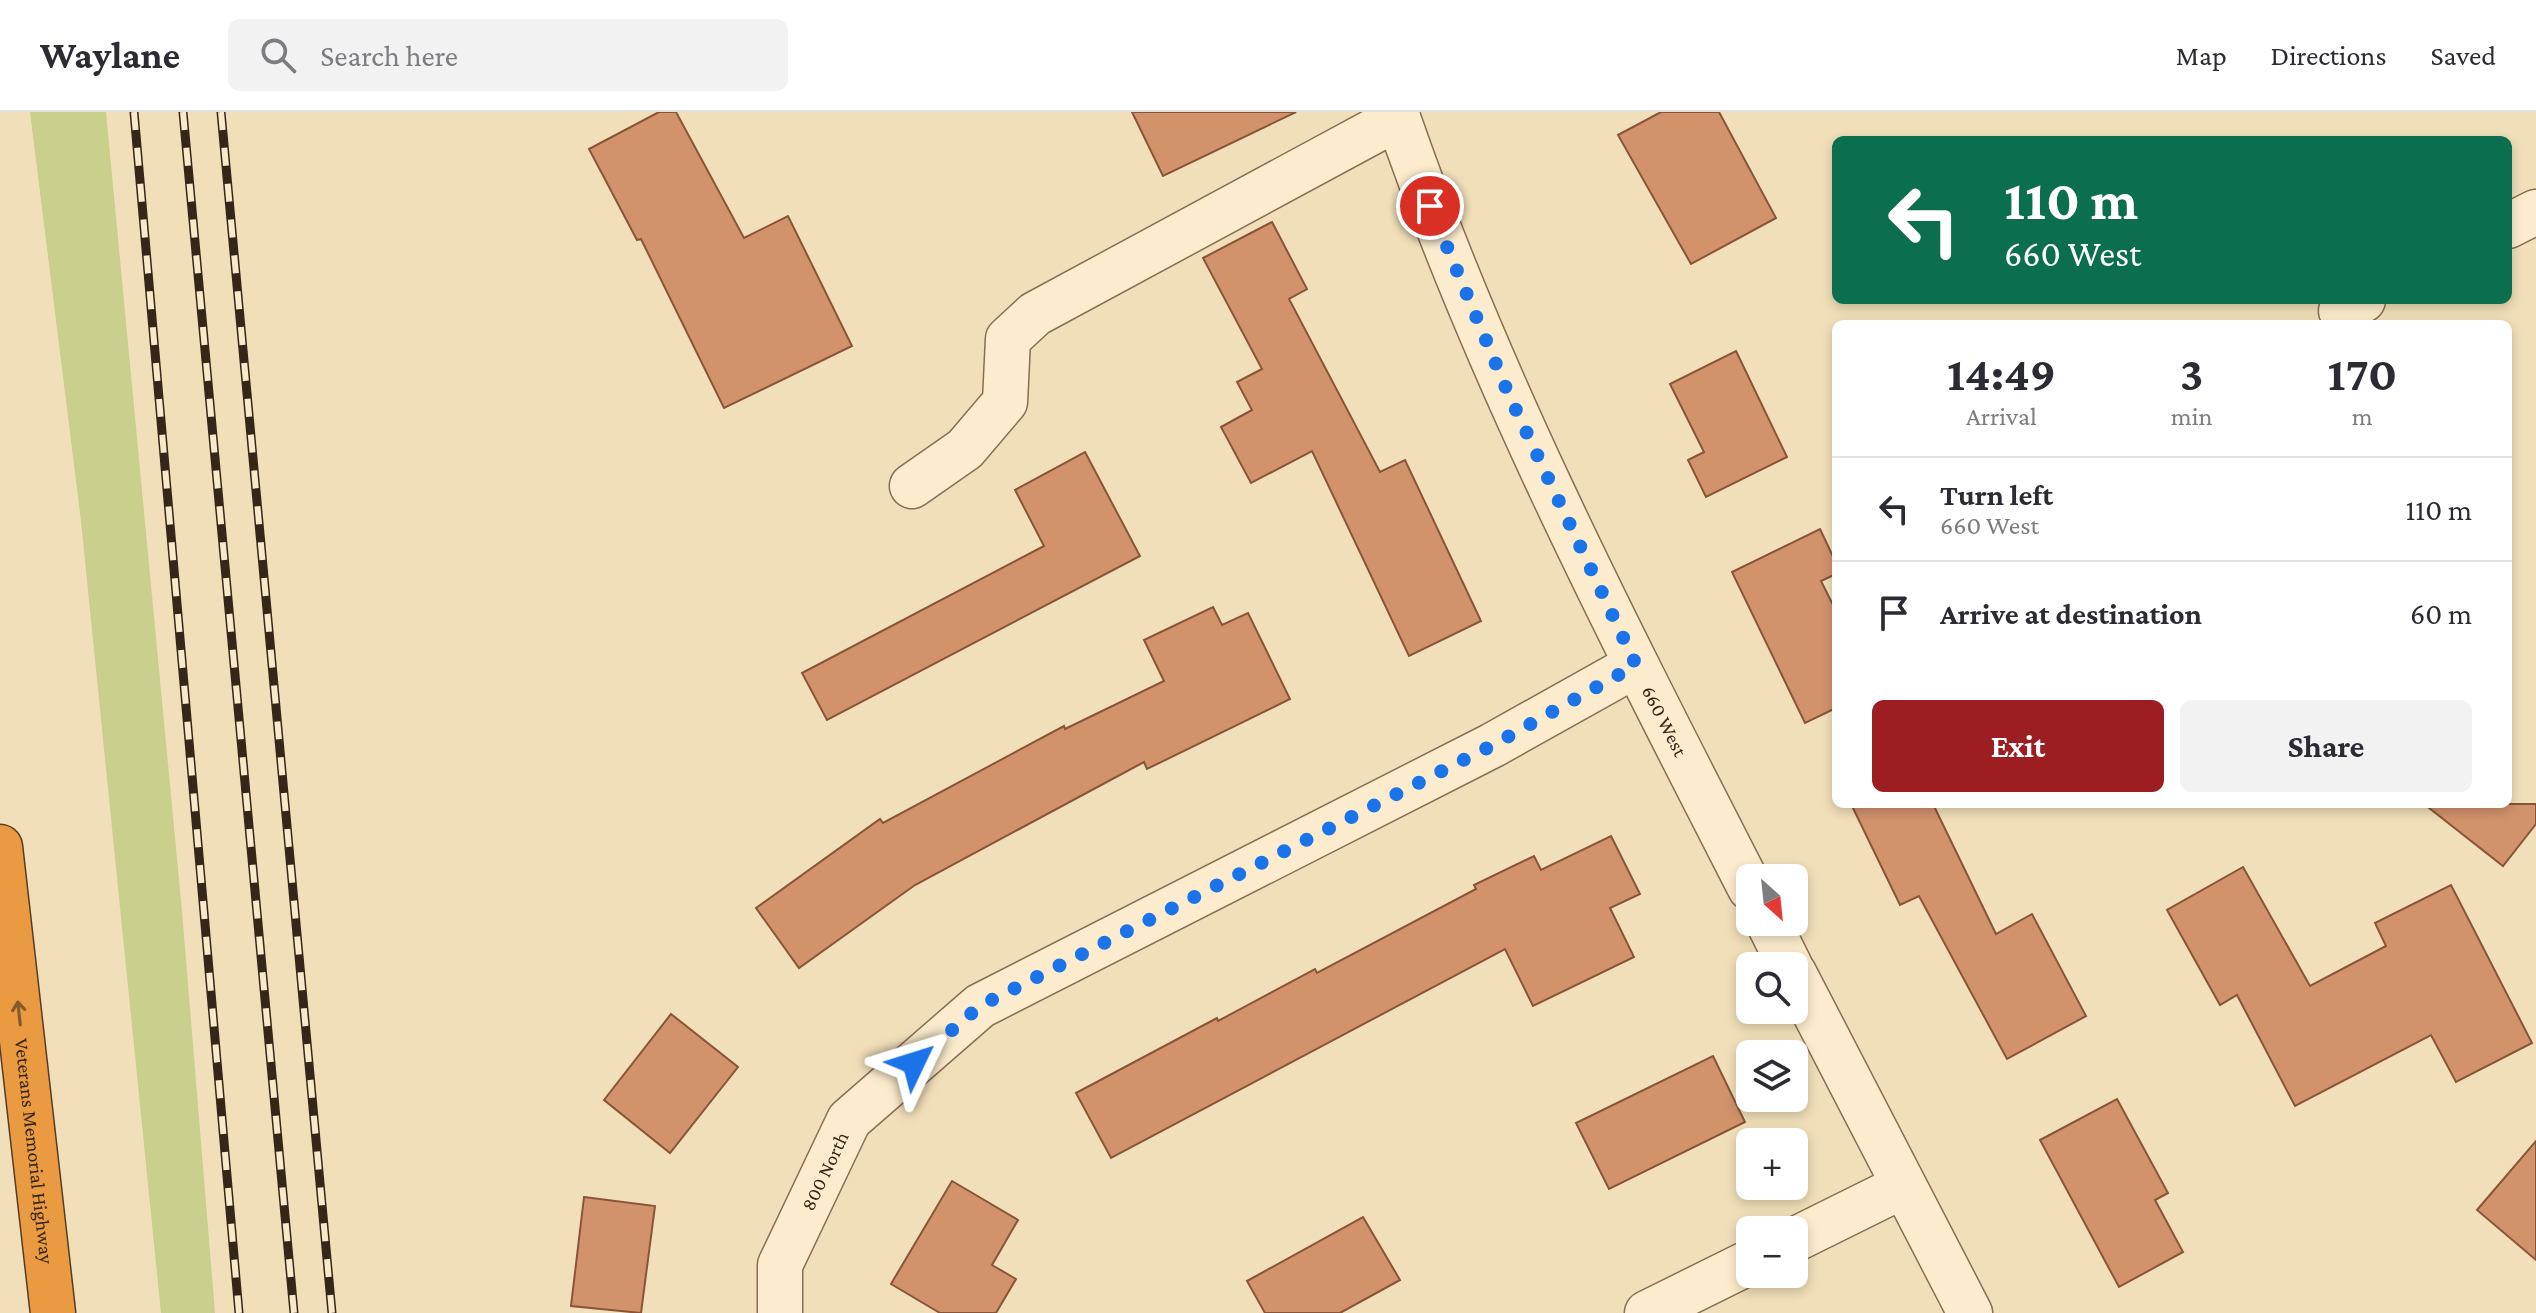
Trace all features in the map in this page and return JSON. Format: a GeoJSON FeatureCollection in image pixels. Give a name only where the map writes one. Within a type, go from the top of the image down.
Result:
{"type":"FeatureCollection","features":[{"type":"Feature","properties":{"kind":"highway","name":"Veterans Memorial Highway"},"geometry":{"type":"LineString","coordinates":[[0,847],[53,1313]]}},
{"type":"Feature","properties":{"kind":"street"},"geometry":{"type":"LineString","coordinates":[[912,486],[965,449],[1005,402],[1008,339],[1035,314],[1397,115]]}},
{"type":"Feature","properties":{"kind":"street","name":"660 West"},"geometry":{"type":"LineString","coordinates":[[1397,115],[1419,179],[1508,393],[1636,665],[1738,864]]}},
{"type":"Feature","properties":{"kind":"street"},"geometry":{"type":"LineString","coordinates":[[2512,224],[2536,212]]}},
{"type":"Feature","properties":{"kind":"street","name":"800 North"},"geometry":{"type":"LineString","coordinates":[[780,1313],[780,1265],[849,1120],[980,1006],[1493,745],[1636,665]]}},
{"type":"Feature","properties":{"kind":"street"},"geometry":{"type":"LineString","coordinates":[[1808,1000],[1970,1313]]}},
{"type":"Feature","properties":{"kind":"street"},"geometry":{"type":"LineString","coordinates":[[1808,1233],[1903,1186]]}},
{"type":"Feature","properties":{"kind":"street"},"geometry":{"type":"LineString","coordinates":[[1647,1313],[1736,1269]]}},
{"type":"Feature","properties":{"kind":"green space"},"geometry":{"type":"Polygon","coordinates":[[[30,112],[106,112],[182,911],[215,1313],[161,1313],[81,521],[30,112]]]}},
{"type":"Feature","properties":{"kind":"building"},"geometry":{"type":"Polygon","coordinates":[[[659,112],[676,112],[744,238],[788,216],[852,346],[724,408],[641,239],[637,240],[589,149],[659,112]]]}},
{"type":"Feature","properties":{"kind":"building"},"geometry":{"type":"Polygon","coordinates":[[[1132,112],[1296,112],[1163,176],[1132,112]]]}},
{"type":"Feature","properties":{"kind":"building"},"geometry":{"type":"Polygon","coordinates":[[[1661,112],[1719,112],[1776,218],[1691,264],[1618,135],[1661,112]]]}},
{"type":"Feature","properties":{"kind":"building"},"geometry":{"type":"Polygon","coordinates":[[[1272,222],[1307,289],[1289,299],[1380,472],[1405,460],[1481,621],[1409,656],[1312,451],[1251,483],[1221,427],[1252,410],[1237,382],[1262,369],[1203,258],[1272,222]]]}},
{"type":"Feature","properties":{"kind":"building"},"geometry":{"type":"Polygon","coordinates":[[[1736,351],[1787,457],[1706,497],[1688,460],[1704,452],[1670,384],[1736,351]]]}},
{"type":"Feature","properties":{"kind":"building"},"geometry":{"type":"Polygon","coordinates":[[[1085,452],[1140,556],[827,720],[802,673],[1044,546],[1015,490],[1085,452]]]}},
{"type":"Feature","properties":{"kind":"building"},"geometry":{"type":"Polygon","coordinates":[[[1820,529],[1832,554],[1832,576],[1821,581],[1832,603],[1832,710],[1805,723],[1732,572],[1820,529]]]}},
{"type":"Feature","properties":{"kind":"building"},"geometry":{"type":"Polygon","coordinates":[[[1213,607],[1222,625],[1248,613],[1290,699],[1147,769],[1144,762],[915,885],[799,968],[756,908],[880,819],[883,823],[1064,726],[1065,729],[1164,681],[1144,640],[1213,607]]]}},
{"type":"Feature","properties":{"kind":"building"},"geometry":{"type":"Polygon","coordinates":[[[2512,804],[2536,804],[2536,824],[2503,866],[2429,808],[2512,808],[2512,804]]]}},
{"type":"Feature","properties":{"kind":"building"},"geometry":{"type":"Polygon","coordinates":[[[1853,808],[1935,808],[1996,934],[2032,914],[2086,1016],[2007,1059],[1919,896],[1900,905],[1853,808]]]}},
{"type":"Feature","properties":{"kind":"building"},"geometry":{"type":"Polygon","coordinates":[[[1611,836],[1640,894],[1610,908],[1634,957],[1533,1006],[1505,949],[1111,1158],[1076,1093],[1315,969],[1317,973],[1476,889],[1474,885],[1534,856],[1541,870],[1611,836]]]}},
{"type":"Feature","properties":{"kind":"building"},"geometry":{"type":"Polygon","coordinates":[[[2243,867],[2310,986],[2386,946],[2375,923],[2451,885],[2532,1043],[2456,1082],[2431,1035],[2295,1106],[2237,995],[2220,1005],[2167,910],[2243,867]]]}},
{"type":"Feature","properties":{"kind":"building"},"geometry":{"type":"Polygon","coordinates":[[[671,1014],[738,1067],[670,1153],[604,1100],[671,1014]]]}},
{"type":"Feature","properties":{"kind":"building"},"geometry":{"type":"Polygon","coordinates":[[[1713,1056],[1736,1103],[1736,1112],[1740,1112],[1745,1122],[1609,1189],[1576,1123],[1713,1056]]]}},
{"type":"Feature","properties":{"kind":"building"},"geometry":{"type":"Polygon","coordinates":[[[2117,1099],[2168,1193],[2155,1200],[2183,1252],[2119,1287],[2040,1140],[2117,1099]]]}},
{"type":"Feature","properties":{"kind":"building"},"geometry":{"type":"Polygon","coordinates":[[[2536,1141],[2536,1260],[2477,1210],[2536,1141]]]}},
{"type":"Feature","properties":{"kind":"building"},"geometry":{"type":"Polygon","coordinates":[[[952,1181],[1018,1220],[992,1265],[1016,1279],[996,1313],[940,1313],[891,1284],[952,1181]]]}},
{"type":"Feature","properties":{"kind":"building"},"geometry":{"type":"Polygon","coordinates":[[[584,1197],[655,1206],[641,1313],[571,1306],[584,1197]]]}},
{"type":"Feature","properties":{"kind":"building"},"geometry":{"type":"Polygon","coordinates":[[[1363,1217],[1400,1280],[1340,1313],[1265,1313],[1247,1281],[1363,1217]]]}},
{"type":"Feature","properties":{"kind":"railway"},"geometry":{"type":"LineString","coordinates":[[134,112],[239,1313]]}},
{"type":"Feature","properties":{"kind":"railway"},"geometry":{"type":"LineString","coordinates":[[183,112],[294,1313]]}},
{"type":"Feature","properties":{"kind":"railway"},"geometry":{"type":"LineString","coordinates":[[221,112],[332,1313]]}},
{"type":"Feature","properties":{"kind":"route"},"geometry":{"type":"LineString","coordinates":[[914,1063],[980,1006],[1493,745],[1636,665],[1508,393],[1430,206]]}}]}
